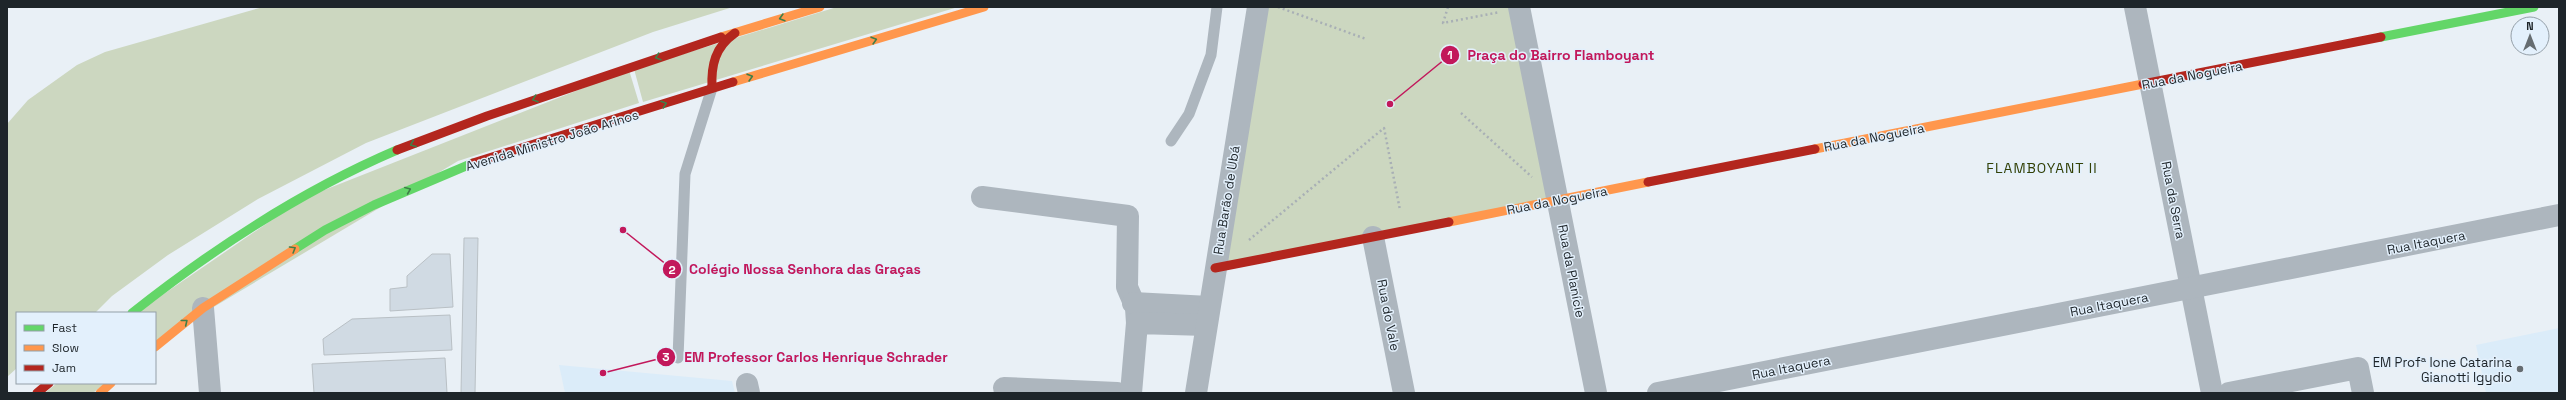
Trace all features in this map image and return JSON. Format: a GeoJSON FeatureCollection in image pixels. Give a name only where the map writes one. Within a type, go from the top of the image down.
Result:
{"type":"FeatureCollection","features":[{"type":"Feature","properties":{"kind":"main road"},"geometry":{"type":"LineString","coordinates":[[133,312],[253,226],[303,196],[353,170],[450,129],[744,29],[820,7]]}},
{"type":"Feature","properties":{"kind":"main road"},"geometry":{"type":"LineString","coordinates":[[923,26],[939,17],[947,7]]}},
{"type":"Feature","properties":{"kind":"main road","name":"Avenida Ministro João Arinos"},"geometry":{"type":"LineString","coordinates":[[156,346],[202,308],[319,234],[374,205],[468,165],[712,88],[984,7]]}},
{"type":"Feature","properties":{"kind":"main road","name":"Rua da Nogueira"},"geometry":{"type":"LineString","coordinates":[[1215,268],[2534,7]]}},
{"type":"Feature","properties":{"kind":"main road"},"geometry":{"type":"LineString","coordinates":[[712,88],[710,69],[716,52],[727,37],[744,29]]}},
{"type":"Feature","properties":{"kind":"main road"},"geometry":{"type":"LineString","coordinates":[[37,393],[48,384]]}},
{"type":"Feature","properties":{"kind":"main road"},"geometry":{"type":"LineString","coordinates":[[100,393],[110,384]]}},
{"type":"Feature","properties":{"kind":"street","name":"Rua Barão de Ubá"},"geometry":{"type":"LineString","coordinates":[[1196,393],[1207,316],[1258,7]]}},
{"type":"Feature","properties":{"kind":"street","name":"Rua da Serra"},"geometry":{"type":"LineString","coordinates":[[2135,7],[2212,393]]}},
{"type":"Feature","properties":{"kind":"street","name":"Rua da Planície"},"geometry":{"type":"LineString","coordinates":[[1519,8],[1596,393]]}},
{"type":"Feature","properties":{"kind":"street"},"geometry":{"type":"LineString","coordinates":[[982,197],[1128,216],[1127,287],[1135,313],[1132,393]]}},
{"type":"Feature","properties":{"kind":"street","name":"Rua Itaquera"},"geometry":{"type":"LineString","coordinates":[[1658,393],[2559,215]]}},
{"type":"Feature","properties":{"kind":"street","name":"Rua do Vale"},"geometry":{"type":"LineString","coordinates":[[1373,237],[1404,393]]}},
{"type":"Feature","properties":{"kind":"street"},"geometry":{"type":"LineString","coordinates":[[202,308],[210,393]]}},
{"type":"Feature","properties":{"kind":"street"},"geometry":{"type":"LineString","coordinates":[[1135,313],[1207,316]]}},
{"type":"Feature","properties":{"kind":"street"},"geometry":{"type":"LineString","coordinates":[[2229,393],[2358,368],[2363,393]]}},
{"type":"Feature","properties":{"kind":"street"},"geometry":{"type":"LineString","coordinates":[[1004,388],[1117,393]]}},
{"type":"Feature","properties":{"kind":"lane"},"geometry":{"type":"LineString","coordinates":[[1171,141],[1190,114],[1211,55],[1217,7]]}},
{"type":"Feature","properties":{"kind":"lane"},"geometry":{"type":"LineString","coordinates":[[678,358],[685,174],[712,88]]}},
{"type":"Feature","properties":{"kind":"path"},"geometry":{"type":"LineString","coordinates":[[1278,7],[1366,39]]}},
{"type":"Feature","properties":{"kind":"path"},"geometry":{"type":"LineString","coordinates":[[1448,7],[1443,23],[1519,8]]}},
{"type":"Feature","properties":{"kind":"path"},"geometry":{"type":"LineString","coordinates":[[1461,113],[1535,180]]}},
{"type":"Feature","properties":{"kind":"path"},"geometry":{"type":"LineString","coordinates":[[1245,243],[1384,128],[1404,230]]}},
{"type":"Feature","properties":{"kind":"shaded area","name":"EM Profª Ione Catarina Gianotti Igydio"},"geometry":{"type":"Polygon","coordinates":[[[2559,328],[2559,393],[2486,393],[2476,345],[2559,328]]]}},
{"type":"Feature","properties":{"kind":"shaded area"},"geometry":{"type":"Polygon","coordinates":[[[559,365],[732,381],[735,393],[565,393],[559,365]]]}},
{"type":"Feature","properties":{"kind":"green space"},"geometry":{"type":"Polygon","coordinates":[[[263,7],[733,7],[653,32],[366,143],[258,199],[168,255],[112,296],[96,312],[16,312],[16,369],[7,377],[7,124],[28,100],[77,65],[105,52],[263,7]]]}},
{"type":"Feature","properties":{"kind":"green space"},"geometry":{"type":"Polygon","coordinates":[[[837,7],[958,7],[643,102],[634,69],[837,7]]]}},
{"type":"Feature","properties":{"kind":"green space"},"geometry":{"type":"Polygon","coordinates":[[[1258,7],[1519,7],[1558,200],[1215,268],[1258,7]]]}},
{"type":"Feature","properties":{"kind":"green space"},"geometry":{"type":"Polygon","coordinates":[[[629,70],[639,103],[458,161],[156,341],[156,312],[137,312],[304,198],[629,70]]]}},
{"type":"Feature","properties":{"kind":"green space"},"geometry":{"type":"Polygon","coordinates":[[[56,384],[104,384],[93,393],[45,393],[56,384]]]}},
{"type":"Feature","properties":{"kind":"building"},"geometry":{"type":"Polygon","coordinates":[[[464,238],[478,238],[475,393],[461,393],[464,238]]]}},
{"type":"Feature","properties":{"kind":"building"},"geometry":{"type":"Polygon","coordinates":[[[432,254],[450,254],[453,307],[390,311],[390,289],[407,287],[407,276],[432,254]]]}},
{"type":"Feature","properties":{"kind":"building"},"geometry":{"type":"Polygon","coordinates":[[[450,315],[452,350],[324,355],[323,339],[352,319],[450,315]]]}},
{"type":"Feature","properties":{"kind":"building"},"geometry":{"type":"Polygon","coordinates":[[[445,358],[447,393],[314,393],[312,364],[445,358]]]}},
{"type":"Feature","properties":{"kind":"traffic: fast"},"geometry":{"type":"LineString","coordinates":[[2381,37],[2534,7]]}},
{"type":"Feature","properties":{"kind":"traffic: fast"},"geometry":{"type":"LineString","coordinates":[[133,312],[194,266],[259,222],[361,166],[397,150]]}},
{"type":"Feature","properties":{"kind":"traffic: fast"},"geometry":{"type":"LineString","coordinates":[[295,249],[325,230],[374,205],[473,163]]}},
{"type":"Feature","properties":{"kind":"traffic: slow"},"geometry":{"type":"LineString","coordinates":[[721,37],[820,7]]}},
{"type":"Feature","properties":{"kind":"traffic: slow"},"geometry":{"type":"LineString","coordinates":[[733,82],[984,7]]}},
{"type":"Feature","properties":{"kind":"traffic: slow"},"geometry":{"type":"LineString","coordinates":[[1815,149],[2143,84]]}},
{"type":"Feature","properties":{"kind":"traffic: slow"},"geometry":{"type":"LineString","coordinates":[[1449,222],[1648,182]]}},
{"type":"Feature","properties":{"kind":"traffic: slow"},"geometry":{"type":"LineString","coordinates":[[156,346],[203,308],[295,249]]}},
{"type":"Feature","properties":{"kind":"traffic: slow"},"geometry":{"type":"LineString","coordinates":[[100,393],[110,384]]}},
{"type":"Feature","properties":{"kind":"traffic: jam"},"geometry":{"type":"LineString","coordinates":[[712,88],[712,72],[716,57],[723,44],[735,33]]}},
{"type":"Feature","properties":{"kind":"traffic: jam"},"geometry":{"type":"LineString","coordinates":[[397,150],[487,116],[721,37]]}},
{"type":"Feature","properties":{"kind":"traffic: jam"},"geometry":{"type":"LineString","coordinates":[[2143,84],[2381,37]]}},
{"type":"Feature","properties":{"kind":"traffic: jam"},"geometry":{"type":"LineString","coordinates":[[473,163],[733,82]]}},
{"type":"Feature","properties":{"kind":"traffic: jam"},"geometry":{"type":"LineString","coordinates":[[1648,182],[1815,149]]}},
{"type":"Feature","properties":{"kind":"traffic: jam"},"geometry":{"type":"LineString","coordinates":[[1215,268],[1449,222]]}},
{"type":"Feature","properties":{"kind":"traffic: jam"},"geometry":{"type":"LineString","coordinates":[[37,393],[48,384]]}},
{"type":"Feature","properties":{"kind":"place","name":"Praça do Bairro Flamboyant"},"geometry":{"type":"Point","coordinates":[1390,104]}},
{"type":"Feature","properties":{"kind":"place","name":"Colégio Nossa Senhora das Graças"},"geometry":{"type":"Point","coordinates":[623,230]}},
{"type":"Feature","properties":{"kind":"place","name":"EM Profª Ione Catarina Gianotti Igydio"},"geometry":{"type":"Point","coordinates":[2520,369]}},
{"type":"Feature","properties":{"kind":"place","name":"EM Professor Carlos Henrique Schrader"},"geometry":{"type":"Point","coordinates":[603,373]}},
{"type":"Feature","properties":{"kind":"district","name":"FLAMBOYANT II"},"geometry":{"type":"Point","coordinates":[2042,168]}}]}
